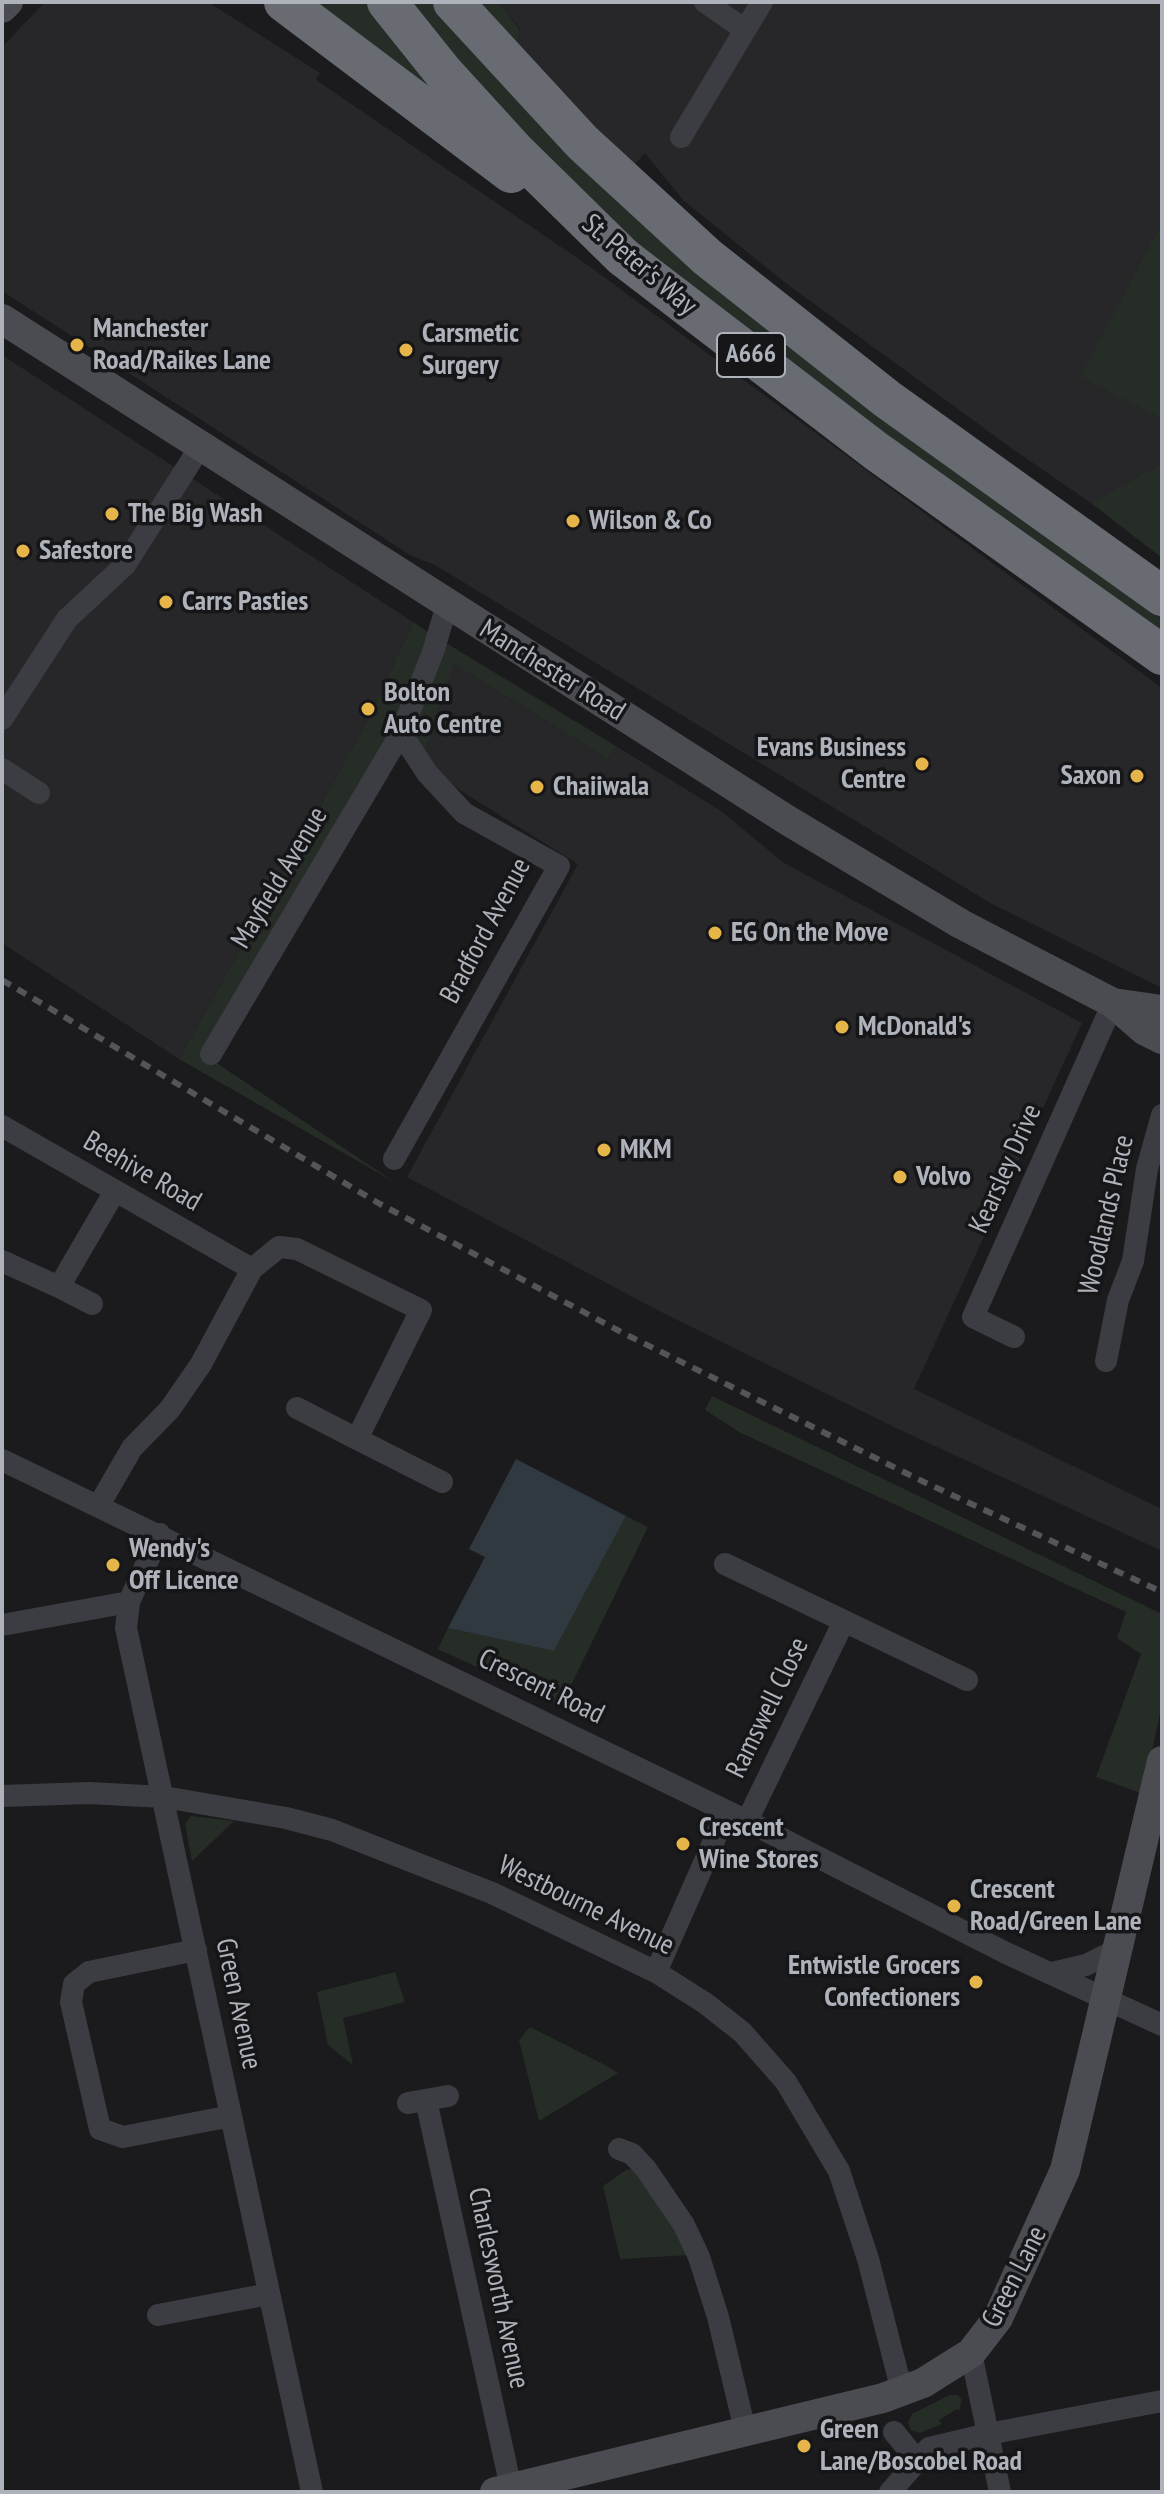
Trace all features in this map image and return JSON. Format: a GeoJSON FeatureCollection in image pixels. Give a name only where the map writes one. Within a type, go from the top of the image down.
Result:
{"type":"FeatureCollection","features":[{"type":"Feature","properties":{"kind":"highway"},"geometry":{"type":"LineString","coordinates":[[284,2],[623,257]]}},
{"type":"Feature","properties":{"kind":"highway","name":"St. Peter's Way"},"geometry":{"type":"LineString","coordinates":[[387,2],[443,72],[515,151],[623,257],[876,451],[1162,655]]}},
{"type":"Feature","properties":{"kind":"highway","name":"St. Peter's Way"},"geometry":{"type":"LineString","coordinates":[[453,2],[582,142],[707,257],[887,399],[1162,596]]}},
{"type":"Feature","properties":{"kind":"main road"},"geometry":{"type":"LineString","coordinates":[[2,8],[8,2]]}},
{"type":"Feature","properties":{"kind":"main road","name":"Manchester Road"},"geometry":{"type":"LineString","coordinates":[[2,319],[787,820],[961,924],[1113,1003],[1144,1030],[1162,1039]]}},
{"type":"Feature","properties":{"kind":"main road","name":"Manchester Road"},"geometry":{"type":"LineString","coordinates":[[1113,1003],[1162,1010]]}},
{"type":"Feature","properties":{"kind":"main road","name":"Green Lane"},"geometry":{"type":"LineString","coordinates":[[503,2490],[746,2434],[902,2391],[943,2372],[971,2353],[998,2318],[1011,2293],[1065,2170],[1162,1761]]}},
{"type":"Feature","properties":{"kind":"street"},"geometry":{"type":"LineString","coordinates":[[705,2],[745,30]]}},
{"type":"Feature","properties":{"kind":"street"},"geometry":{"type":"LineString","coordinates":[[681,137],[762,2]]}},
{"type":"Feature","properties":{"kind":"street"},"geometry":{"type":"LineString","coordinates":[[3,716],[67,619],[125,565],[200,447]]}},
{"type":"Feature","properties":{"kind":"street"},"geometry":{"type":"LineString","coordinates":[[401,733],[433,652],[447,605]]}},
{"type":"Feature","properties":{"kind":"street","name":"Mayfield Avenue"},"geometry":{"type":"LineString","coordinates":[[211,1054],[401,733]]}},
{"type":"Feature","properties":{"kind":"street","name":"Bradford Avenue"},"geometry":{"type":"LineString","coordinates":[[394,1159],[559,866],[464,813],[427,773],[401,733]]}},
{"type":"Feature","properties":{"kind":"street"},"geometry":{"type":"LineString","coordinates":[[2,769],[39,793]]}},
{"type":"Feature","properties":{"kind":"street","name":"Kearsley Drive"},"geometry":{"type":"LineString","coordinates":[[1014,1337],[973,1317],[1113,1003]]}},
{"type":"Feature","properties":{"kind":"street","name":"Woodlands Place"},"geometry":{"type":"LineString","coordinates":[[1106,1361],[1122,1331],[1118,1300],[1133,1261],[1147,1169],[1162,1115]]}},
{"type":"Feature","properties":{"kind":"street","name":"Beehive Road"},"geometry":{"type":"LineString","coordinates":[[2,1126],[252,1269]]}},
{"type":"Feature","properties":{"kind":"street"},"geometry":{"type":"LineString","coordinates":[[59,1287],[115,1191]]}},
{"type":"Feature","properties":{"kind":"street"},"geometry":{"type":"LineString","coordinates":[[99,1505],[132,1448],[170,1409],[201,1364],[252,1269],[279,1247],[297,1249],[421,1310],[357,1439]]}},
{"type":"Feature","properties":{"kind":"street"},"geometry":{"type":"LineString","coordinates":[[2,1261],[92,1304]]}},
{"type":"Feature","properties":{"kind":"street"},"geometry":{"type":"LineString","coordinates":[[297,1408],[442,1482]]}},
{"type":"Feature","properties":{"kind":"street","name":"Crescent Road"},"geometry":{"type":"LineString","coordinates":[[2,1460],[160,1534],[1162,2025]]}},
{"type":"Feature","properties":{"kind":"street","name":"Green Avenue"},"geometry":{"type":"LineString","coordinates":[[160,1534],[129,1602],[126,1628],[312,2492]]}},
{"type":"Feature","properties":{"kind":"street","name":"Ramswell Close"},"geometry":{"type":"LineString","coordinates":[[739,1563],[844,1621],[967,1680]]}},
{"type":"Feature","properties":{"kind":"street"},"geometry":{"type":"LineString","coordinates":[[2,1625],[129,1602]]}},
{"type":"Feature","properties":{"kind":"street","name":"Ramswell Close"},"geometry":{"type":"LineString","coordinates":[[656,1972],[844,1621]]}},
{"type":"Feature","properties":{"kind":"street","name":"Westbourne Avenue"},"geometry":{"type":"LineString","coordinates":[[2,1796],[89,1793],[164,1797],[286,1818],[386,1849],[492,1893],[656,1972],[742,2032],[786,2082],[815,2125],[839,2171],[857,2219],[902,2391]]}},
{"type":"Feature","properties":{"kind":"street"},"geometry":{"type":"LineString","coordinates":[[1052,1973],[1086,1965],[1120,1948]]}},
{"type":"Feature","properties":{"kind":"street"},"geometry":{"type":"LineString","coordinates":[[196,1950],[89,1972],[74,1984],[71,2002],[100,2129],[123,2137],[231,2116]]}},
{"type":"Feature","properties":{"kind":"street","name":"Charlesworth Avenue"},"geometry":{"type":"LineString","coordinates":[[427,2100],[503,2490]]}},
{"type":"Feature","properties":{"kind":"street"},"geometry":{"type":"LineString","coordinates":[[619,2149],[632,2154],[646,2169],[684,2225],[699,2257],[718,2317],[746,2434]]}},
{"type":"Feature","properties":{"kind":"street"},"geometry":{"type":"LineString","coordinates":[[158,2315],[269,2294]]}},
{"type":"Feature","properties":{"kind":"street"},"geometry":{"type":"LineString","coordinates":[[971,2353],[1000,2492]]}},
{"type":"Feature","properties":{"kind":"street"},"geometry":{"type":"LineString","coordinates":[[890,2492],[916,2459],[937,2445],[1162,2401]]}},
{"type":"Feature","properties":{"kind":"street"},"geometry":{"type":"LineString","coordinates":[[894,2432],[916,2459]]}},
{"type":"Feature","properties":{"kind":"shaded area"},"geometry":{"type":"Polygon","coordinates":[[[45,2],[208,2],[320,73],[316,80],[589,266],[1162,688],[1162,988],[992,904],[435,565],[410,555],[2,291],[2,47],[45,2]]]}},
{"type":"Feature","properties":{"kind":"shaded area"},"geometry":{"type":"Polygon","coordinates":[[[309,2],[368,2],[473,123],[309,2]]]}},
{"type":"Feature","properties":{"kind":"shaded area"},"geometry":{"type":"Polygon","coordinates":[[[408,2],[438,2],[472,46],[1162,609],[1162,640],[667,272],[562,175],[450,54],[408,2]]]}},
{"type":"Feature","properties":{"kind":"shaded area"},"geometry":{"type":"Polygon","coordinates":[[[474,2],[499,2],[520,30],[516,50],[474,2]]]}},
{"type":"Feature","properties":{"kind":"shaded area"},"geometry":{"type":"Polygon","coordinates":[[[499,2],[1162,2],[1162,222],[1081,377],[1162,419],[1162,463],[1091,503],[1014,450],[783,281],[683,200],[645,153],[631,168],[516,50],[520,29],[499,2]]]}},
{"type":"Feature","properties":{"kind":"shaded area"},"geometry":{"type":"Polygon","coordinates":[[[1162,222],[1162,419],[1080,377],[1162,222]]]}},
{"type":"Feature","properties":{"kind":"shaded area"},"geometry":{"type":"Polygon","coordinates":[[[2,355],[413,622],[368,720],[179,1059],[2,943],[2,355]]]}},
{"type":"Feature","properties":{"kind":"shaded area"},"geometry":{"type":"Polygon","coordinates":[[[1162,463],[1162,558],[1091,503],[1162,463]]]}},
{"type":"Feature","properties":{"kind":"shaded area"},"geometry":{"type":"Polygon","coordinates":[[[413,622],[431,634],[394,727],[203,1054],[396,1183],[179,1059],[368,720],[413,622]]]}},
{"type":"Feature","properties":{"kind":"shaded area"},"geometry":{"type":"Polygon","coordinates":[[[446,643],[616,746],[608,759],[454,664],[425,753],[410,732],[446,643]]]}},
{"type":"Feature","properties":{"kind":"shaded area"},"geometry":{"type":"Polygon","coordinates":[[[454,664],[608,759],[616,746],[721,811],[784,863],[1082,1023],[914,1389],[1162,1509],[1162,1551],[896,1428],[663,1313],[407,1177],[578,864],[461,791],[437,771],[425,753],[454,664]]]}},
{"type":"Feature","properties":{"kind":"shaded area"},"geometry":{"type":"Polygon","coordinates":[[[712,1396],[1162,1614],[1162,1704],[1143,1794],[1096,1777],[1141,1654],[1117,1638],[1126,1612],[739,1432],[705,1410],[712,1396]]]}},
{"type":"Feature","properties":{"kind":"shaded area"},"geometry":{"type":"Polygon","coordinates":[[[516,1459],[626,1516],[554,1651],[448,1628],[485,1557],[469,1549],[516,1459]]]}},
{"type":"Feature","properties":{"kind":"shaded area"},"geometry":{"type":"Polygon","coordinates":[[[626,1516],[648,1527],[561,1706],[438,1649],[448,1628],[554,1651],[626,1516]]]}},
{"type":"Feature","properties":{"kind":"shaded area"},"geometry":{"type":"Polygon","coordinates":[[[191,1816],[234,1821],[192,1861],[185,1824],[191,1816]]]}},
{"type":"Feature","properties":{"kind":"shaded area"},"geometry":{"type":"Polygon","coordinates":[[[395,1972],[405,2002],[343,2018],[353,2065],[328,2045],[317,1992],[395,1972]]]}},
{"type":"Feature","properties":{"kind":"shaded area"},"geometry":{"type":"Polygon","coordinates":[[[530,2027],[618,2073],[539,2121],[519,2040],[530,2027]]]}},
{"type":"Feature","properties":{"kind":"shaded area"},"geometry":{"type":"Polygon","coordinates":[[[638,2169],[690,2255],[620,2259],[603,2186],[626,2170],[638,2169]]]}},
{"type":"Feature","properties":{"kind":"shaded area"},"geometry":{"type":"Polygon","coordinates":[[[950,2395],[958,2395],[962,2400],[959,2411],[957,2409],[939,2420],[942,2424],[920,2433],[911,2430],[908,2422],[912,2414],[950,2395]]]}},
{"type":"Feature","properties":{"kind":"railway"},"geometry":{"type":"LineString","coordinates":[[2,980],[380,1204],[625,1334],[924,1482],[1162,1592]]}},
{"type":"Feature","properties":{"kind":"place","name":"Manchester Road/Raikes Lane"},"geometry":{"type":"Point","coordinates":[77,345]}},
{"type":"Feature","properties":{"kind":"place","name":"Carsmetic Surgery"},"geometry":{"type":"Point","coordinates":[406,350]}},
{"type":"Feature","properties":{"kind":"place","name":"The Big Wash"},"geometry":{"type":"Point","coordinates":[112,514]}},
{"type":"Feature","properties":{"kind":"place","name":"Wilson & Co"},"geometry":{"type":"Point","coordinates":[573,521]}},
{"type":"Feature","properties":{"kind":"place","name":"Safestore"},"geometry":{"type":"Point","coordinates":[23,551]}},
{"type":"Feature","properties":{"kind":"place","name":"Carrs Pasties"},"geometry":{"type":"Point","coordinates":[166,602]}},
{"type":"Feature","properties":{"kind":"place","name":"Bolton Auto Centre"},"geometry":{"type":"Point","coordinates":[368,709]}},
{"type":"Feature","properties":{"kind":"place","name":"Evans Business Centre"},"geometry":{"type":"Point","coordinates":[922,764]}},
{"type":"Feature","properties":{"kind":"place","name":"Saxon"},"geometry":{"type":"Point","coordinates":[1137,776]}},
{"type":"Feature","properties":{"kind":"place","name":"Chaiiwala"},"geometry":{"type":"Point","coordinates":[537,787]}},
{"type":"Feature","properties":{"kind":"place","name":"EG On the Move"},"geometry":{"type":"Point","coordinates":[715,933]}},
{"type":"Feature","properties":{"kind":"place","name":"McDonald's"},"geometry":{"type":"Point","coordinates":[842,1027]}},
{"type":"Feature","properties":{"kind":"place","name":"MKM"},"geometry":{"type":"Point","coordinates":[604,1150]}},
{"type":"Feature","properties":{"kind":"place","name":"Volvo"},"geometry":{"type":"Point","coordinates":[900,1177]}},
{"type":"Feature","properties":{"kind":"place","name":"Wendy's Off Licence"},"geometry":{"type":"Point","coordinates":[113,1565]}},
{"type":"Feature","properties":{"kind":"place","name":"Crescent Wine Stores"},"geometry":{"type":"Point","coordinates":[683,1844]}},
{"type":"Feature","properties":{"kind":"place","name":"Crescent Road/Green Lane"},"geometry":{"type":"Point","coordinates":[954,1906]}},
{"type":"Feature","properties":{"kind":"place","name":"Entwistle Grocers Confectioners"},"geometry":{"type":"Point","coordinates":[976,1982]}},
{"type":"Feature","properties":{"kind":"place","name":"Green Lane/Boscobel Road"},"geometry":{"type":"Point","coordinates":[804,2446]}}]}
